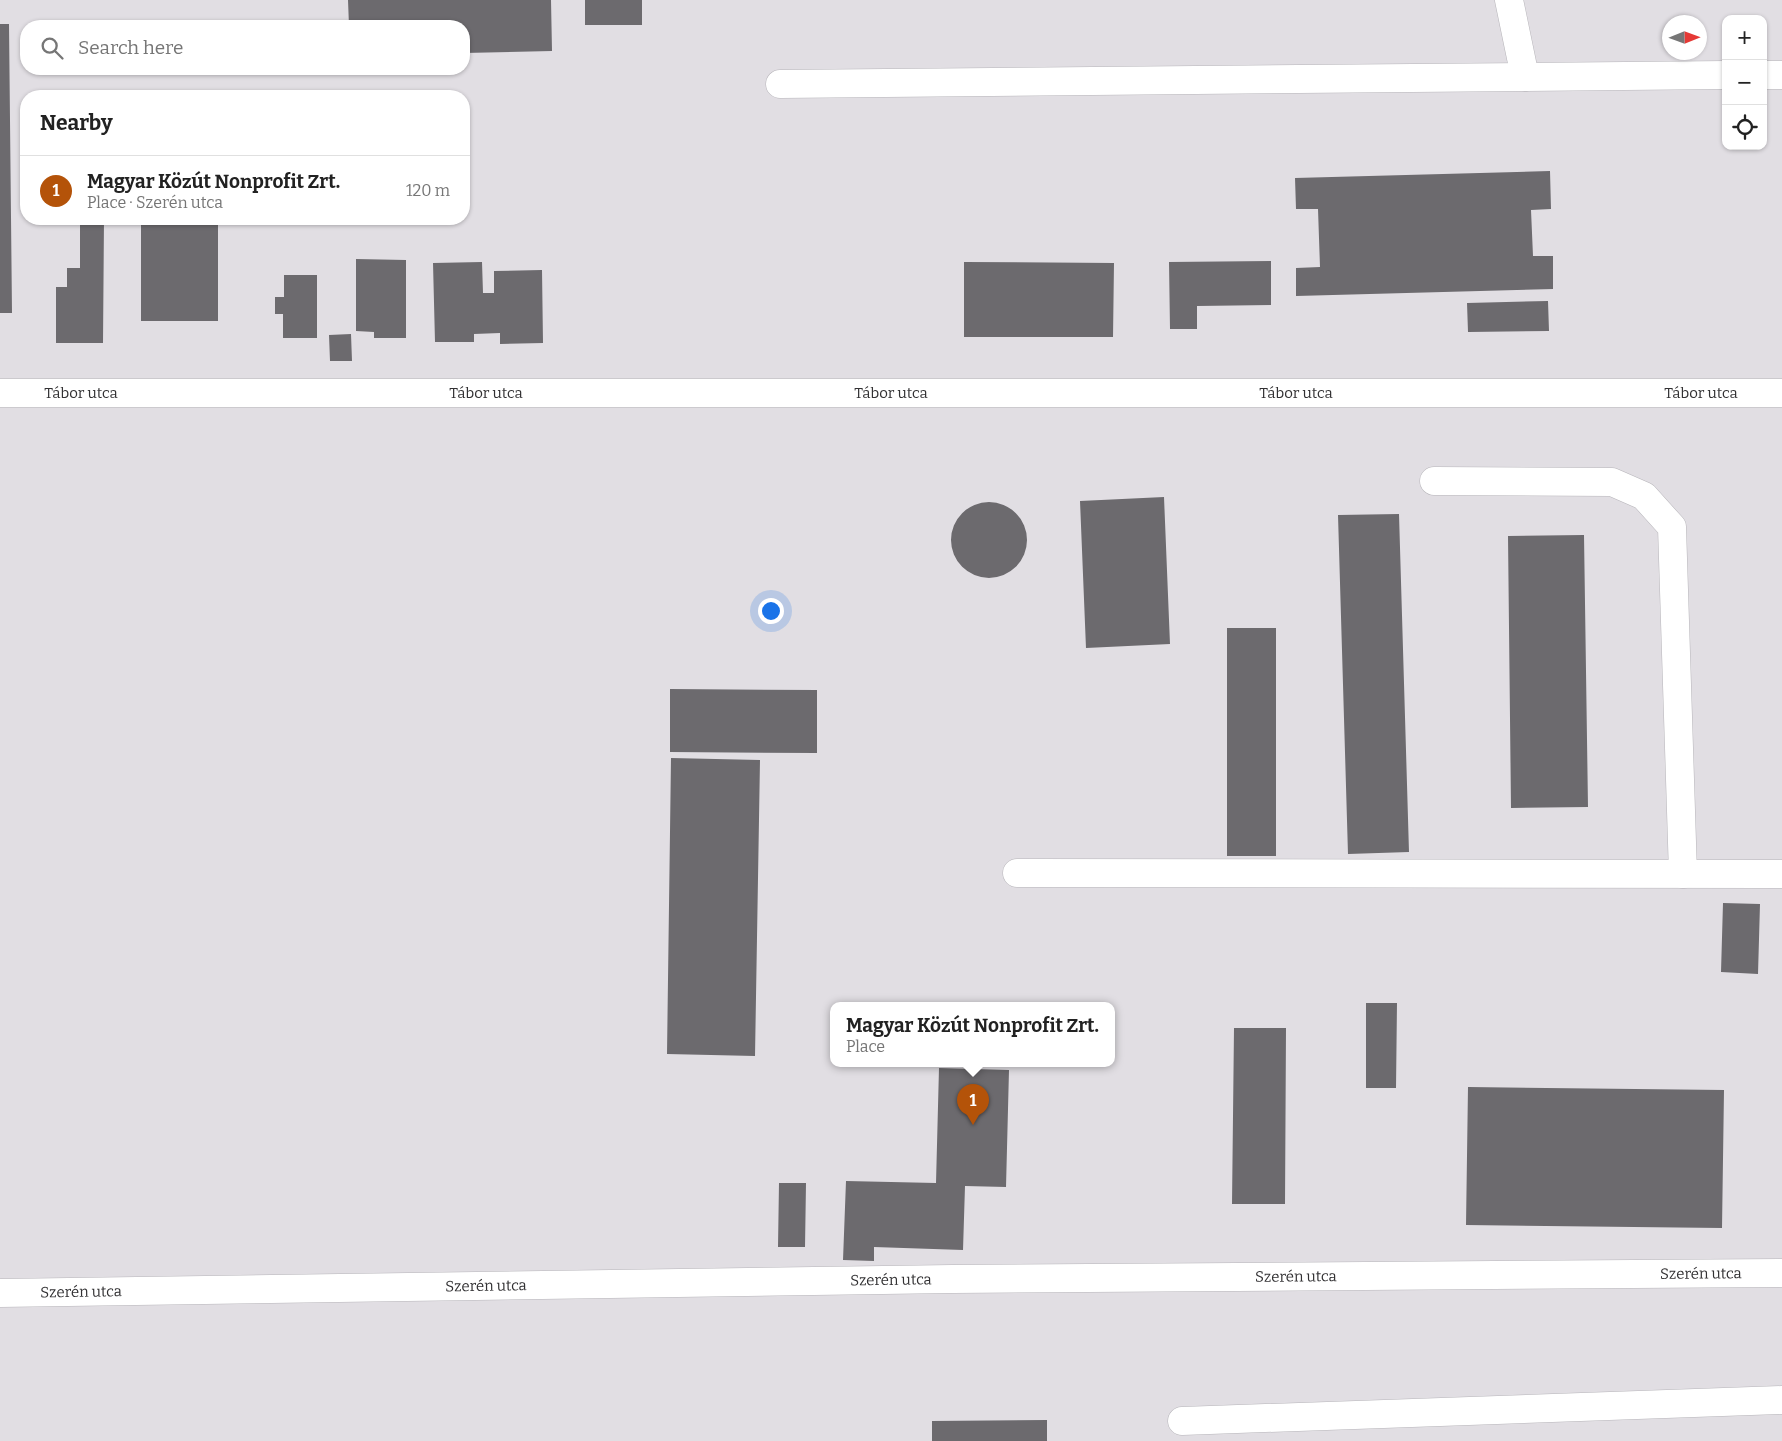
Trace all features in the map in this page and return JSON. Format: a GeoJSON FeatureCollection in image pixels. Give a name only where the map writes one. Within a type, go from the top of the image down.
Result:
{"type":"FeatureCollection","features":[{"type":"Feature","properties":{"kind":"street"},"geometry":{"type":"LineString","coordinates":[[1509,0],[1525,77]]}},
{"type":"Feature","properties":{"kind":"street"},"geometry":{"type":"LineString","coordinates":[[780,84],[1722,75]]}},
{"type":"Feature","properties":{"kind":"street"},"geometry":{"type":"LineString","coordinates":[[1767,75],[1782,75]]}},
{"type":"Feature","properties":{"kind":"street","name":"Tábor utca"},"geometry":{"type":"LineString","coordinates":[[0,393],[1782,393]]}},
{"type":"Feature","properties":{"kind":"street"},"geometry":{"type":"LineString","coordinates":[[1434,481],[1612,482],[1644,496],[1672,527],[1684,874]]}},
{"type":"Feature","properties":{"kind":"street"},"geometry":{"type":"LineString","coordinates":[[1017,872],[1782,874]]}},
{"type":"Feature","properties":{"kind":"street","name":"Szerén utca"},"geometry":{"type":"LineString","coordinates":[[0,1292],[962,1279],[1782,1273]]}},
{"type":"Feature","properties":{"kind":"street"},"geometry":{"type":"LineString","coordinates":[[1182,1421],[1782,1400]]}},
{"type":"Feature","properties":{"kind":"building"},"geometry":{"type":"Polygon","coordinates":[[[348,0],[551,0],[552,51],[470,53],[470,20],[349,20],[348,0]]]}},
{"type":"Feature","properties":{"kind":"building"},"geometry":{"type":"Polygon","coordinates":[[[585,0],[642,0],[642,25],[585,25],[585,0]]]}},
{"type":"Feature","properties":{"kind":"building"},"geometry":{"type":"Polygon","coordinates":[[[0,24],[9,24],[12,313],[0,313],[0,24]]]}},
{"type":"Feature","properties":{"kind":"building"},"geometry":{"type":"Polygon","coordinates":[[[1550,171],[1551,209],[1531,210],[1533,256],[1553,256],[1553,289],[1296,296],[1296,268],[1320,267],[1318,209],[1296,209],[1295,178],[1550,171]]]}},
{"type":"Feature","properties":{"kind":"building"},"geometry":{"type":"Polygon","coordinates":[[[80,225],[104,225],[103,343],[56,343],[56,287],[67,287],[67,268],[80,268],[80,225]]]}},
{"type":"Feature","properties":{"kind":"building"},"geometry":{"type":"Polygon","coordinates":[[[141,225],[218,225],[218,321],[141,321],[141,225]]]}},
{"type":"Feature","properties":{"kind":"building"},"geometry":{"type":"Polygon","coordinates":[[[356,259],[406,260],[406,338],[374,338],[374,332],[356,331],[356,259]]]}},
{"type":"Feature","properties":{"kind":"building"},"geometry":{"type":"Polygon","coordinates":[[[1271,261],[1271,305],[1197,306],[1197,329],[1170,329],[1169,262],[1271,261]]]}},
{"type":"Feature","properties":{"kind":"building"},"geometry":{"type":"Polygon","coordinates":[[[482,262],[483,293],[494,293],[494,271],[542,270],[543,343],[500,344],[500,333],[474,334],[474,342],[435,342],[433,263],[482,262]]]}},
{"type":"Feature","properties":{"kind":"building"},"geometry":{"type":"Polygon","coordinates":[[[964,262],[1114,263],[1113,337],[964,337],[964,262]]]}},
{"type":"Feature","properties":{"kind":"building"},"geometry":{"type":"Polygon","coordinates":[[[284,275],[317,275],[317,338],[283,338],[283,314],[275,314],[275,297],[284,297],[284,275]]]}},
{"type":"Feature","properties":{"kind":"building"},"geometry":{"type":"Polygon","coordinates":[[[1548,301],[1549,331],[1468,332],[1467,303],[1548,301]]]}},
{"type":"Feature","properties":{"kind":"building"},"geometry":{"type":"Polygon","coordinates":[[[351,334],[352,361],[330,361],[329,335],[351,334]]]}},
{"type":"Feature","properties":{"kind":"building"},"geometry":{"type":"Polygon","coordinates":[[[1164,497],[1170,644],[1086,648],[1080,501],[1164,497]]]}},
{"type":"Feature","properties":{"kind":"building"},"geometry":{"type":"Polygon","coordinates":[[[989,502],[1003,505],[1016,513],[1024,526],[1027,540],[1024,554],[1016,567],[1003,575],[989,578],[975,575],[962,567],[954,554],[951,540],[954,526],[962,513],[975,505],[989,502]]]}},
{"type":"Feature","properties":{"kind":"building"},"geometry":{"type":"Polygon","coordinates":[[[1399,514],[1409,852],[1348,854],[1338,515],[1399,514]]]}},
{"type":"Feature","properties":{"kind":"building"},"geometry":{"type":"Polygon","coordinates":[[[1584,535],[1588,807],[1511,808],[1508,536],[1584,535]]]}},
{"type":"Feature","properties":{"kind":"building"},"geometry":{"type":"Polygon","coordinates":[[[1227,628],[1276,628],[1276,856],[1227,856],[1227,628]]]}},
{"type":"Feature","properties":{"kind":"building"},"geometry":{"type":"Polygon","coordinates":[[[670,689],[817,690],[817,753],[670,752],[670,689]]]}},
{"type":"Feature","properties":{"kind":"building"},"geometry":{"type":"Polygon","coordinates":[[[671,758],[760,760],[755,1056],[667,1054],[671,758]]]}},
{"type":"Feature","properties":{"kind":"building"},"geometry":{"type":"Polygon","coordinates":[[[1723,903],[1760,904],[1758,974],[1721,972],[1723,903]]]}},
{"type":"Feature","properties":{"kind":"building"},"geometry":{"type":"Polygon","coordinates":[[[1366,1003],[1397,1003],[1396,1088],[1366,1088],[1366,1003]]]}},
{"type":"Feature","properties":{"kind":"building"},"geometry":{"type":"Polygon","coordinates":[[[1234,1028],[1286,1028],[1285,1204],[1232,1204],[1234,1028]]]}},
{"type":"Feature","properties":{"kind":"building"},"geometry":{"type":"Polygon","coordinates":[[[939,1068],[1009,1070],[1006,1187],[965,1186],[963,1250],[874,1247],[874,1261],[843,1260],[846,1181],[936,1183],[939,1068]]]}},
{"type":"Feature","properties":{"kind":"building"},"geometry":{"type":"Polygon","coordinates":[[[1468,1087],[1724,1090],[1722,1228],[1466,1225],[1468,1087]]]}},
{"type":"Feature","properties":{"kind":"building"},"geometry":{"type":"Polygon","coordinates":[[[779,1183],[806,1183],[805,1247],[778,1247],[779,1183]]]}},
{"type":"Feature","properties":{"kind":"building"},"geometry":{"type":"Polygon","coordinates":[[[1047,1420],[1047,1441],[932,1441],[932,1421],[1047,1420]]]}},
{"type":"Feature","properties":{"kind":"place","name":"Magyar Közút Nonprofit Zrt."},"geometry":{"type":"Point","coordinates":[973,1125]}}]}
